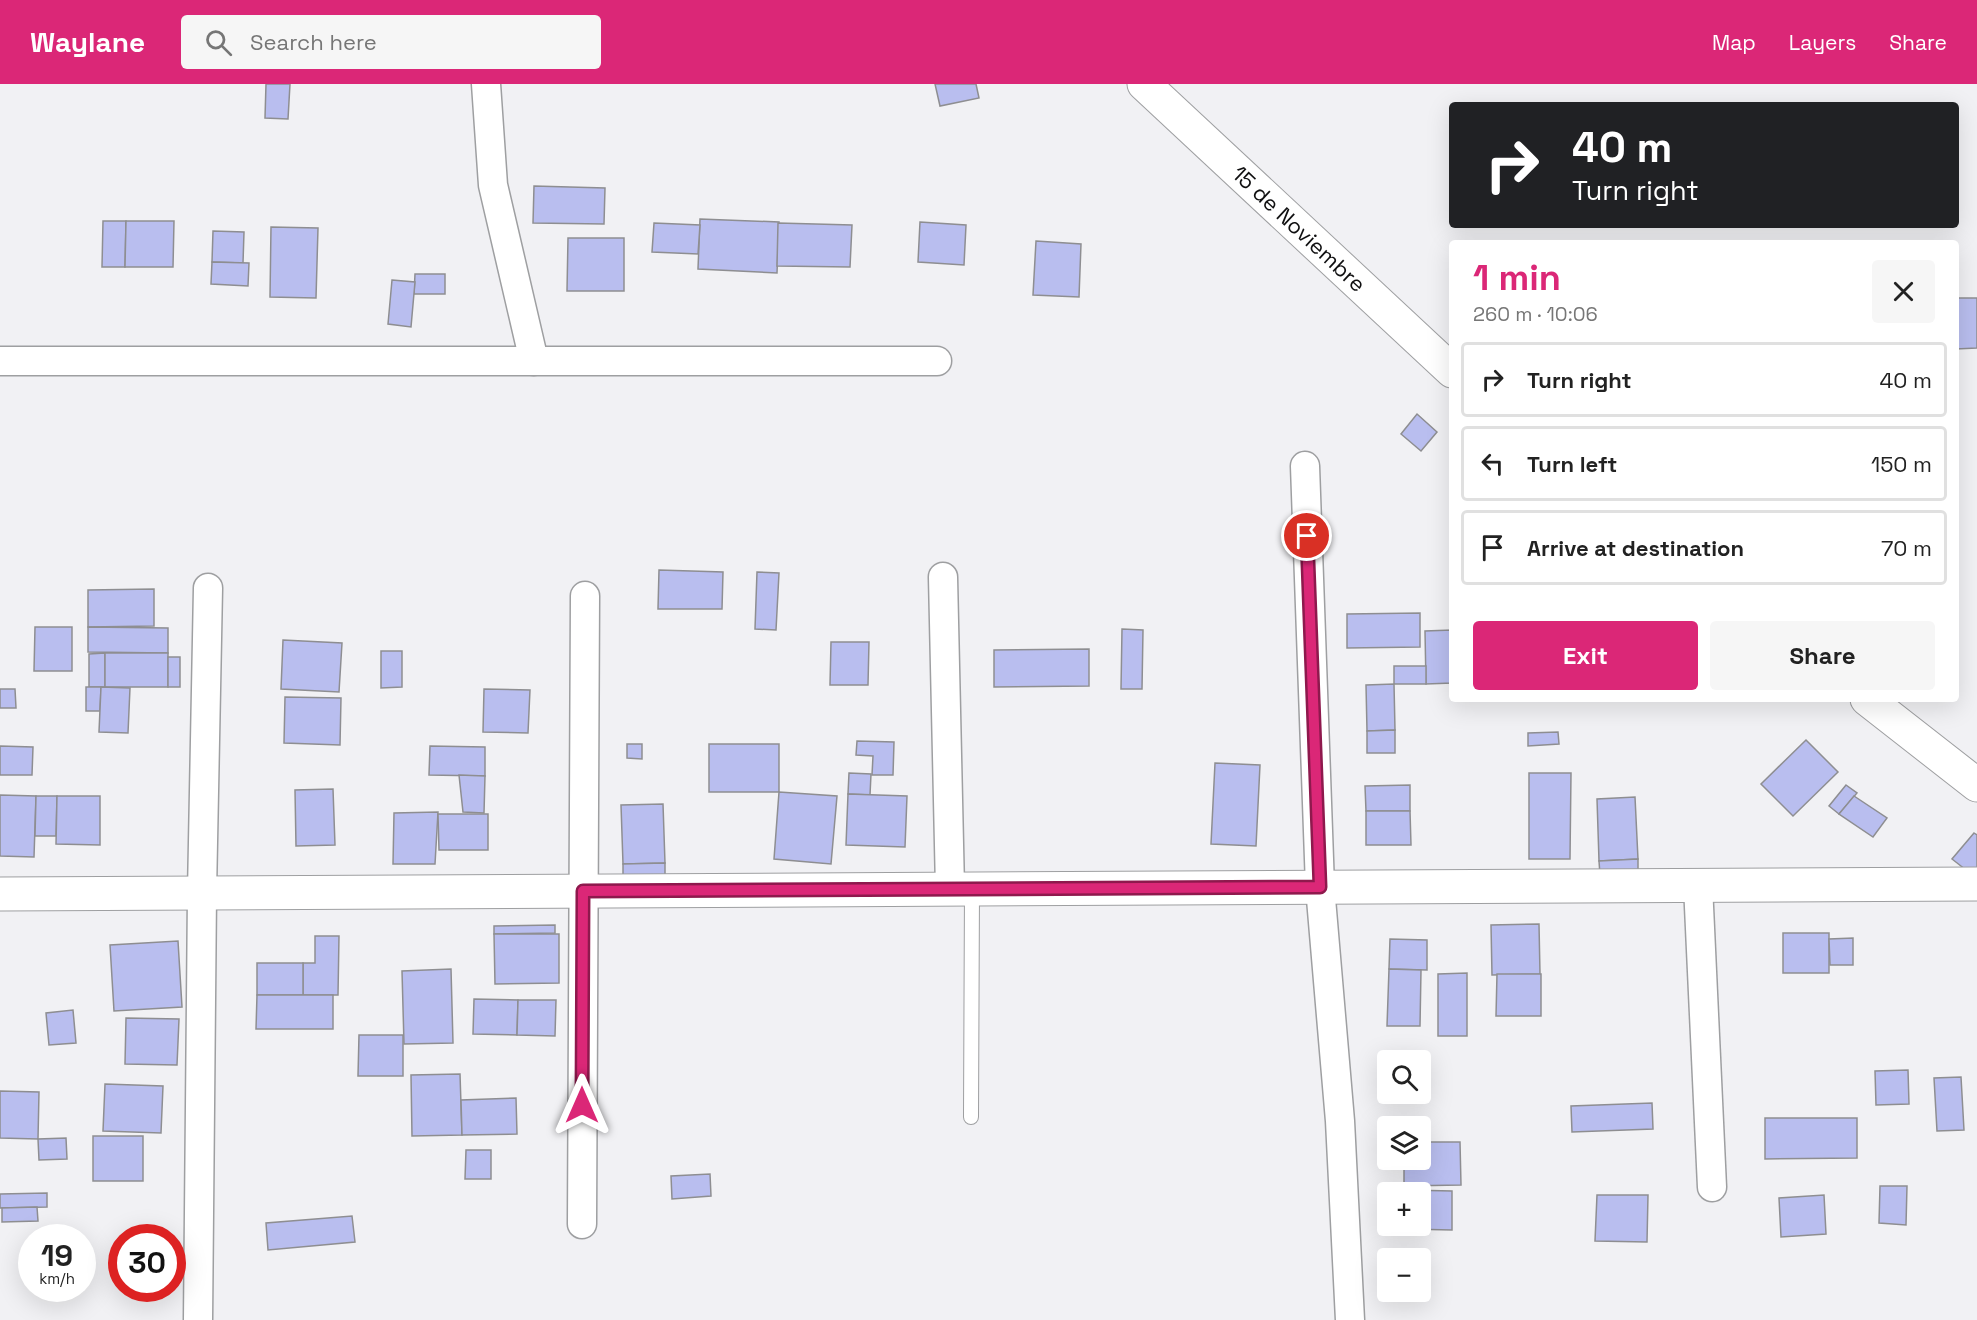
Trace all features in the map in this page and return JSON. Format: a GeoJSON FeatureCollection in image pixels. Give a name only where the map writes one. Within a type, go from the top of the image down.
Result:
{"type":"FeatureCollection","features":[{"type":"Feature","properties":{"kind":"street"},"geometry":{"type":"LineString","coordinates":[[486,84],[493,185],[534,361]]}},
{"type":"Feature","properties":{"kind":"street","name":"15 de Noviembre"},"geometry":{"type":"LineString","coordinates":[[1144,84],[1449,368]]}},
{"type":"Feature","properties":{"kind":"street"},"geometry":{"type":"LineString","coordinates":[[0,361],[937,361]]}},
{"type":"Feature","properties":{"kind":"street"},"geometry":{"type":"LineString","coordinates":[[1305,466],[1320,887],[1340,1121],[1350,1320]]}},
{"type":"Feature","properties":{"kind":"street"},"geometry":{"type":"LineString","coordinates":[[943,577],[961,889]]}},
{"type":"Feature","properties":{"kind":"street"},"geometry":{"type":"LineString","coordinates":[[198,1320],[201,893],[208,588]]}},
{"type":"Feature","properties":{"kind":"street"},"geometry":{"type":"LineString","coordinates":[[582,1224],[585,596]]}},
{"type":"Feature","properties":{"kind":"street"},"geometry":{"type":"LineString","coordinates":[[1871,702],[1977,785]]}},
{"type":"Feature","properties":{"kind":"street"},"geometry":{"type":"LineString","coordinates":[[0,894],[1977,884]]}},
{"type":"Feature","properties":{"kind":"street"},"geometry":{"type":"LineString","coordinates":[[1698,885],[1712,1187]]}},
{"type":"Feature","properties":{"kind":"lane"},"geometry":{"type":"LineString","coordinates":[[961,889],[971,1117]]}},
{"type":"Feature","properties":{"kind":"building"},"geometry":{"type":"Polygon","coordinates":[[[266,84],[290,84],[288,119],[265,118],[266,84]]]}},
{"type":"Feature","properties":{"kind":"building"},"geometry":{"type":"Polygon","coordinates":[[[935,84],[976,84],[979,98],[940,106],[935,84]]]}},
{"type":"Feature","properties":{"kind":"building"},"geometry":{"type":"Polygon","coordinates":[[[534,186],[605,188],[604,224],[533,223],[534,186]]]}},
{"type":"Feature","properties":{"kind":"building"},"geometry":{"type":"Polygon","coordinates":[[[700,219],[779,222],[777,273],[698,269],[700,219]]]}},
{"type":"Feature","properties":{"kind":"building"},"geometry":{"type":"Polygon","coordinates":[[[103,221],[126,221],[125,267],[102,267],[103,221]]]}},
{"type":"Feature","properties":{"kind":"building"},"geometry":{"type":"Polygon","coordinates":[[[126,221],[174,221],[173,267],[125,267],[126,221]]]}},
{"type":"Feature","properties":{"kind":"building"},"geometry":{"type":"Polygon","coordinates":[[[920,222],[966,225],[964,265],[918,262],[920,222]]]}},
{"type":"Feature","properties":{"kind":"building"},"geometry":{"type":"Polygon","coordinates":[[[654,223],[700,225],[698,254],[652,252],[654,223]]]}},
{"type":"Feature","properties":{"kind":"building"},"geometry":{"type":"Polygon","coordinates":[[[778,223],[852,225],[850,267],[777,266],[778,223]]]}},
{"type":"Feature","properties":{"kind":"building"},"geometry":{"type":"Polygon","coordinates":[[[271,227],[318,228],[316,298],[270,297],[271,227]]]}},
{"type":"Feature","properties":{"kind":"building"},"geometry":{"type":"Polygon","coordinates":[[[213,231],[244,232],[243,263],[212,262],[213,231]]]}},
{"type":"Feature","properties":{"kind":"building"},"geometry":{"type":"Polygon","coordinates":[[[568,238],[624,238],[624,291],[567,291],[568,238]]]}},
{"type":"Feature","properties":{"kind":"building"},"geometry":{"type":"Polygon","coordinates":[[[1036,241],[1081,244],[1079,297],[1033,295],[1036,241]]]}},
{"type":"Feature","properties":{"kind":"building"},"geometry":{"type":"Polygon","coordinates":[[[212,262],[249,263],[248,286],[211,284],[212,262]]]}},
{"type":"Feature","properties":{"kind":"building"},"geometry":{"type":"Polygon","coordinates":[[[415,274],[445,274],[445,294],[414,294],[415,274]]]}},
{"type":"Feature","properties":{"kind":"building"},"geometry":{"type":"Polygon","coordinates":[[[392,280],[415,282],[411,327],[388,324],[392,280]]]}},
{"type":"Feature","properties":{"kind":"building"},"geometry":{"type":"Polygon","coordinates":[[[1959,298],[1977,298],[1977,348],[1959,349],[1959,298]]]}},
{"type":"Feature","properties":{"kind":"building"},"geometry":{"type":"Polygon","coordinates":[[[1417,414],[1437,432],[1421,451],[1401,434],[1417,414]]]}},
{"type":"Feature","properties":{"kind":"building"},"geometry":{"type":"Polygon","coordinates":[[[659,570],[723,572],[722,609],[658,609],[659,570]]]}},
{"type":"Feature","properties":{"kind":"building"},"geometry":{"type":"Polygon","coordinates":[[[757,572],[779,573],[776,630],[755,629],[757,572]]]}},
{"type":"Feature","properties":{"kind":"building"},"geometry":{"type":"Polygon","coordinates":[[[154,589],[154,626],[88,627],[88,590],[154,589]]]}},
{"type":"Feature","properties":{"kind":"building"},"geometry":{"type":"Polygon","coordinates":[[[1420,613],[1420,647],[1347,648],[1347,614],[1420,613]]]}},
{"type":"Feature","properties":{"kind":"building"},"geometry":{"type":"Polygon","coordinates":[[[35,627],[72,627],[72,671],[34,671],[35,627]]]}},
{"type":"Feature","properties":{"kind":"building"},"geometry":{"type":"Polygon","coordinates":[[[88,627],[168,628],[168,653],[88,652],[88,627]]]}},
{"type":"Feature","properties":{"kind":"building"},"geometry":{"type":"Polygon","coordinates":[[[1122,629],[1143,630],[1142,689],[1121,689],[1122,629]]]}},
{"type":"Feature","properties":{"kind":"building"},"geometry":{"type":"Polygon","coordinates":[[[1449,630],[1449,683],[1426,684],[1425,631],[1449,630]]]}},
{"type":"Feature","properties":{"kind":"building"},"geometry":{"type":"Polygon","coordinates":[[[283,640],[342,643],[339,692],[281,689],[283,640]]]}},
{"type":"Feature","properties":{"kind":"building"},"geometry":{"type":"Polygon","coordinates":[[[831,642],[869,642],[868,685],[830,685],[831,642]]]}},
{"type":"Feature","properties":{"kind":"building"},"geometry":{"type":"Polygon","coordinates":[[[1089,649],[1089,686],[994,687],[994,650],[1089,649]]]}},
{"type":"Feature","properties":{"kind":"building"},"geometry":{"type":"Polygon","coordinates":[[[381,651],[402,651],[402,687],[381,688],[381,651]]]}},
{"type":"Feature","properties":{"kind":"building"},"geometry":{"type":"Polygon","coordinates":[[[105,653],[105,687],[89,687],[89,654],[105,653]]]}},
{"type":"Feature","properties":{"kind":"building"},"geometry":{"type":"Polygon","coordinates":[[[105,653],[168,653],[168,687],[105,687],[105,653]]]}},
{"type":"Feature","properties":{"kind":"building"},"geometry":{"type":"Polygon","coordinates":[[[168,657],[180,657],[180,687],[168,687],[168,657]]]}},
{"type":"Feature","properties":{"kind":"building"},"geometry":{"type":"Polygon","coordinates":[[[1394,666],[1426,666],[1426,684],[1394,684],[1394,666]]]}},
{"type":"Feature","properties":{"kind":"building"},"geometry":{"type":"Polygon","coordinates":[[[1394,684],[1395,730],[1367,731],[1366,685],[1394,684]]]}},
{"type":"Feature","properties":{"kind":"building"},"geometry":{"type":"Polygon","coordinates":[[[86,687],[101,687],[100,711],[86,711],[86,687]]]}},
{"type":"Feature","properties":{"kind":"building"},"geometry":{"type":"Polygon","coordinates":[[[101,687],[130,688],[128,733],[99,732],[101,687]]]}},
{"type":"Feature","properties":{"kind":"building"},"geometry":{"type":"Polygon","coordinates":[[[0,689],[15,689],[16,708],[0,708],[0,689]]]}},
{"type":"Feature","properties":{"kind":"building"},"geometry":{"type":"Polygon","coordinates":[[[484,689],[530,690],[528,733],[483,732],[484,689]]]}},
{"type":"Feature","properties":{"kind":"building"},"geometry":{"type":"Polygon","coordinates":[[[285,697],[341,698],[340,745],[284,743],[285,697]]]}},
{"type":"Feature","properties":{"kind":"building"},"geometry":{"type":"Polygon","coordinates":[[[1395,730],[1395,753],[1367,753],[1367,731],[1395,730]]]}},
{"type":"Feature","properties":{"kind":"building"},"geometry":{"type":"Polygon","coordinates":[[[1558,732],[1559,744],[1528,746],[1528,733],[1558,732]]]}},
{"type":"Feature","properties":{"kind":"building"},"geometry":{"type":"Polygon","coordinates":[[[1806,740],[1838,772],[1793,816],[1761,784],[1806,740]]]}},
{"type":"Feature","properties":{"kind":"building"},"geometry":{"type":"Polygon","coordinates":[[[857,741],[894,742],[893,775],[872,775],[873,756],[856,755],[857,741]]]}},
{"type":"Feature","properties":{"kind":"building"},"geometry":{"type":"Polygon","coordinates":[[[627,744],[642,744],[642,759],[627,758],[627,744]]]}},
{"type":"Feature","properties":{"kind":"building"},"geometry":{"type":"Polygon","coordinates":[[[709,744],[779,744],[779,792],[709,792],[709,744]]]}},
{"type":"Feature","properties":{"kind":"building"},"geometry":{"type":"Polygon","coordinates":[[[0,746],[33,747],[32,775],[0,775],[0,746]]]}},
{"type":"Feature","properties":{"kind":"building"},"geometry":{"type":"Polygon","coordinates":[[[430,746],[485,747],[485,776],[429,775],[430,746]]]}},
{"type":"Feature","properties":{"kind":"building"},"geometry":{"type":"Polygon","coordinates":[[[1215,763],[1260,765],[1256,846],[1211,844],[1215,763]]]}},
{"type":"Feature","properties":{"kind":"building"},"geometry":{"type":"Polygon","coordinates":[[[849,773],[871,774],[870,795],[848,794],[849,773]]]}},
{"type":"Feature","properties":{"kind":"building"},"geometry":{"type":"Polygon","coordinates":[[[1529,773],[1571,773],[1570,859],[1529,859],[1529,773]]]}},
{"type":"Feature","properties":{"kind":"building"},"geometry":{"type":"Polygon","coordinates":[[[459,775],[485,776],[484,813],[463,812],[459,775]]]}},
{"type":"Feature","properties":{"kind":"building"},"geometry":{"type":"Polygon","coordinates":[[[1410,785],[1410,811],[1366,811],[1365,786],[1410,785]]]}},
{"type":"Feature","properties":{"kind":"building"},"geometry":{"type":"Polygon","coordinates":[[[1846,785],[1857,793],[1839,814],[1829,806],[1846,785]]]}},
{"type":"Feature","properties":{"kind":"building"},"geometry":{"type":"Polygon","coordinates":[[[333,789],[335,845],[296,846],[295,790],[333,789]]]}},
{"type":"Feature","properties":{"kind":"building"},"geometry":{"type":"Polygon","coordinates":[[[779,792],[837,796],[831,864],[774,859],[779,792]]]}},
{"type":"Feature","properties":{"kind":"building"},"geometry":{"type":"Polygon","coordinates":[[[848,794],[907,796],[905,847],[846,845],[848,794]]]}},
{"type":"Feature","properties":{"kind":"building"},"geometry":{"type":"Polygon","coordinates":[[[0,795],[36,796],[34,857],[0,856],[0,795]]]}},
{"type":"Feature","properties":{"kind":"building"},"geometry":{"type":"Polygon","coordinates":[[[36,796],[57,796],[56,836],[35,836],[36,796]]]}},
{"type":"Feature","properties":{"kind":"building"},"geometry":{"type":"Polygon","coordinates":[[[57,796],[100,796],[100,845],[56,844],[57,796]]]}},
{"type":"Feature","properties":{"kind":"building"},"geometry":{"type":"Polygon","coordinates":[[[1854,796],[1887,818],[1873,837],[1839,814],[1854,796]]]}},
{"type":"Feature","properties":{"kind":"building"},"geometry":{"type":"Polygon","coordinates":[[[1635,797],[1638,859],[1599,861],[1597,799],[1635,797]]]}},
{"type":"Feature","properties":{"kind":"building"},"geometry":{"type":"Polygon","coordinates":[[[663,804],[665,863],[623,864],[621,805],[663,804]]]}},
{"type":"Feature","properties":{"kind":"building"},"geometry":{"type":"Polygon","coordinates":[[[1366,811],[1410,811],[1411,845],[1366,845],[1366,811]]]}},
{"type":"Feature","properties":{"kind":"building"},"geometry":{"type":"Polygon","coordinates":[[[438,812],[435,864],[393,864],[394,813],[438,812]]]}},
{"type":"Feature","properties":{"kind":"building"},"geometry":{"type":"Polygon","coordinates":[[[438,814],[488,814],[488,850],[439,850],[438,814]]]}},
{"type":"Feature","properties":{"kind":"building"},"geometry":{"type":"Polygon","coordinates":[[[1974,833],[1977,835],[1977,875],[1975,877],[1952,859],[1974,833]]]}},
{"type":"Feature","properties":{"kind":"building"},"geometry":{"type":"Polygon","coordinates":[[[1638,859],[1638,874],[1600,875],[1599,861],[1638,859]]]}},
{"type":"Feature","properties":{"kind":"building"},"geometry":{"type":"Polygon","coordinates":[[[665,863],[665,881],[623,883],[623,864],[665,863]]]}},
{"type":"Feature","properties":{"kind":"building"},"geometry":{"type":"Polygon","coordinates":[[[1539,924],[1540,974],[1492,975],[1491,925],[1539,924]]]}},
{"type":"Feature","properties":{"kind":"building"},"geometry":{"type":"Polygon","coordinates":[[[555,925],[555,933],[494,934],[494,926],[555,925]]]}},
{"type":"Feature","properties":{"kind":"building"},"geometry":{"type":"Polygon","coordinates":[[[1783,933],[1829,933],[1829,973],[1783,973],[1783,933]]]}},
{"type":"Feature","properties":{"kind":"building"},"geometry":{"type":"Polygon","coordinates":[[[494,934],[559,934],[559,983],[495,984],[494,934]]]}},
{"type":"Feature","properties":{"kind":"building"},"geometry":{"type":"Polygon","coordinates":[[[315,936],[339,936],[338,995],[303,995],[303,963],[315,963],[315,936]]]}},
{"type":"Feature","properties":{"kind":"building"},"geometry":{"type":"Polygon","coordinates":[[[1853,938],[1853,965],[1830,965],[1829,939],[1853,938]]]}},
{"type":"Feature","properties":{"kind":"building"},"geometry":{"type":"Polygon","coordinates":[[[1390,939],[1427,940],[1427,970],[1389,969],[1390,939]]]}},
{"type":"Feature","properties":{"kind":"building"},"geometry":{"type":"Polygon","coordinates":[[[178,941],[182,1007],[114,1011],[110,945],[178,941]]]}},
{"type":"Feature","properties":{"kind":"building"},"geometry":{"type":"Polygon","coordinates":[[[257,963],[303,963],[303,995],[257,995],[257,963]]]}},
{"type":"Feature","properties":{"kind":"building"},"geometry":{"type":"Polygon","coordinates":[[[451,969],[453,1043],[404,1044],[402,971],[451,969]]]}},
{"type":"Feature","properties":{"kind":"building"},"geometry":{"type":"Polygon","coordinates":[[[1389,969],[1421,970],[1420,1026],[1387,1026],[1389,969]]]}},
{"type":"Feature","properties":{"kind":"building"},"geometry":{"type":"Polygon","coordinates":[[[1467,973],[1467,1036],[1438,1036],[1438,974],[1467,973]]]}},
{"type":"Feature","properties":{"kind":"building"},"geometry":{"type":"Polygon","coordinates":[[[1497,974],[1541,974],[1541,1016],[1496,1016],[1497,974]]]}},
{"type":"Feature","properties":{"kind":"building"},"geometry":{"type":"Polygon","coordinates":[[[257,995],[333,995],[333,1029],[256,1029],[257,995]]]}},
{"type":"Feature","properties":{"kind":"building"},"geometry":{"type":"Polygon","coordinates":[[[474,999],[518,1000],[517,1035],[473,1034],[474,999]]]}},
{"type":"Feature","properties":{"kind":"building"},"geometry":{"type":"Polygon","coordinates":[[[518,1000],[556,1000],[555,1036],[517,1035],[518,1000]]]}},
{"type":"Feature","properties":{"kind":"building"},"geometry":{"type":"Polygon","coordinates":[[[73,1010],[76,1043],[49,1045],[46,1013],[73,1010]]]}},
{"type":"Feature","properties":{"kind":"building"},"geometry":{"type":"Polygon","coordinates":[[[126,1018],[179,1019],[177,1065],[125,1064],[126,1018]]]}},
{"type":"Feature","properties":{"kind":"building"},"geometry":{"type":"Polygon","coordinates":[[[359,1035],[403,1035],[403,1076],[358,1076],[359,1035]]]}},
{"type":"Feature","properties":{"kind":"building"},"geometry":{"type":"Polygon","coordinates":[[[1908,1070],[1909,1104],[1876,1105],[1875,1071],[1908,1070]]]}},
{"type":"Feature","properties":{"kind":"building"},"geometry":{"type":"Polygon","coordinates":[[[460,1074],[462,1135],[412,1136],[411,1075],[460,1074]]]}},
{"type":"Feature","properties":{"kind":"building"},"geometry":{"type":"Polygon","coordinates":[[[1961,1077],[1964,1130],[1937,1131],[1934,1078],[1961,1077]]]}},
{"type":"Feature","properties":{"kind":"building"},"geometry":{"type":"Polygon","coordinates":[[[105,1084],[163,1086],[161,1133],[103,1131],[105,1084]]]}},
{"type":"Feature","properties":{"kind":"building"},"geometry":{"type":"Polygon","coordinates":[[[0,1091],[39,1092],[38,1139],[0,1138],[0,1091]]]}},
{"type":"Feature","properties":{"kind":"building"},"geometry":{"type":"Polygon","coordinates":[[[516,1098],[517,1134],[462,1135],[461,1100],[516,1098]]]}},
{"type":"Feature","properties":{"kind":"building"},"geometry":{"type":"Polygon","coordinates":[[[1652,1103],[1653,1129],[1572,1132],[1571,1106],[1652,1103]]]}},
{"type":"Feature","properties":{"kind":"building"},"geometry":{"type":"Polygon","coordinates":[[[1765,1118],[1857,1118],[1857,1158],[1765,1159],[1765,1118]]]}},
{"type":"Feature","properties":{"kind":"building"},"geometry":{"type":"Polygon","coordinates":[[[93,1136],[143,1136],[143,1181],[93,1181],[93,1136]]]}},
{"type":"Feature","properties":{"kind":"building"},"geometry":{"type":"Polygon","coordinates":[[[66,1138],[67,1159],[39,1160],[38,1139],[66,1138]]]}},
{"type":"Feature","properties":{"kind":"building"},"geometry":{"type":"Polygon","coordinates":[[[1431,1142],[1460,1142],[1461,1185],[1431,1186],[1431,1182],[1404,1182],[1404,1170],[1431,1170],[1431,1142]]]}},
{"type":"Feature","properties":{"kind":"building"},"geometry":{"type":"Polygon","coordinates":[[[466,1150],[491,1150],[491,1179],[465,1179],[466,1150]]]}},
{"type":"Feature","properties":{"kind":"building"},"geometry":{"type":"Polygon","coordinates":[[[710,1174],[711,1196],[672,1199],[671,1176],[710,1174]]]}},
{"type":"Feature","properties":{"kind":"building"},"geometry":{"type":"Polygon","coordinates":[[[1880,1186],[1907,1186],[1906,1225],[1879,1223],[1880,1186]]]}},
{"type":"Feature","properties":{"kind":"building"},"geometry":{"type":"Polygon","coordinates":[[[1431,1191],[1452,1191],[1452,1230],[1431,1230],[1431,1191]]]}},
{"type":"Feature","properties":{"kind":"building"},"geometry":{"type":"Polygon","coordinates":[[[47,1193],[47,1207],[0,1208],[0,1194],[47,1193]]]}},
{"type":"Feature","properties":{"kind":"building"},"geometry":{"type":"Polygon","coordinates":[[[1597,1195],[1648,1195],[1647,1242],[1595,1241],[1597,1195]]]}},
{"type":"Feature","properties":{"kind":"building"},"geometry":{"type":"Polygon","coordinates":[[[1824,1195],[1826,1234],[1781,1237],[1779,1198],[1824,1195]]]}},
{"type":"Feature","properties":{"kind":"building"},"geometry":{"type":"Polygon","coordinates":[[[37,1207],[38,1221],[2,1222],[2,1208],[37,1207]]]}},
{"type":"Feature","properties":{"kind":"building"},"geometry":{"type":"Polygon","coordinates":[[[352,1216],[355,1242],[268,1250],[266,1223],[352,1216]]]}},
{"type":"Feature","properties":{"kind":"route"},"geometry":{"type":"LineString","coordinates":[[582,1105],[583,891],[1320,887],[1307,536]]}}]}
